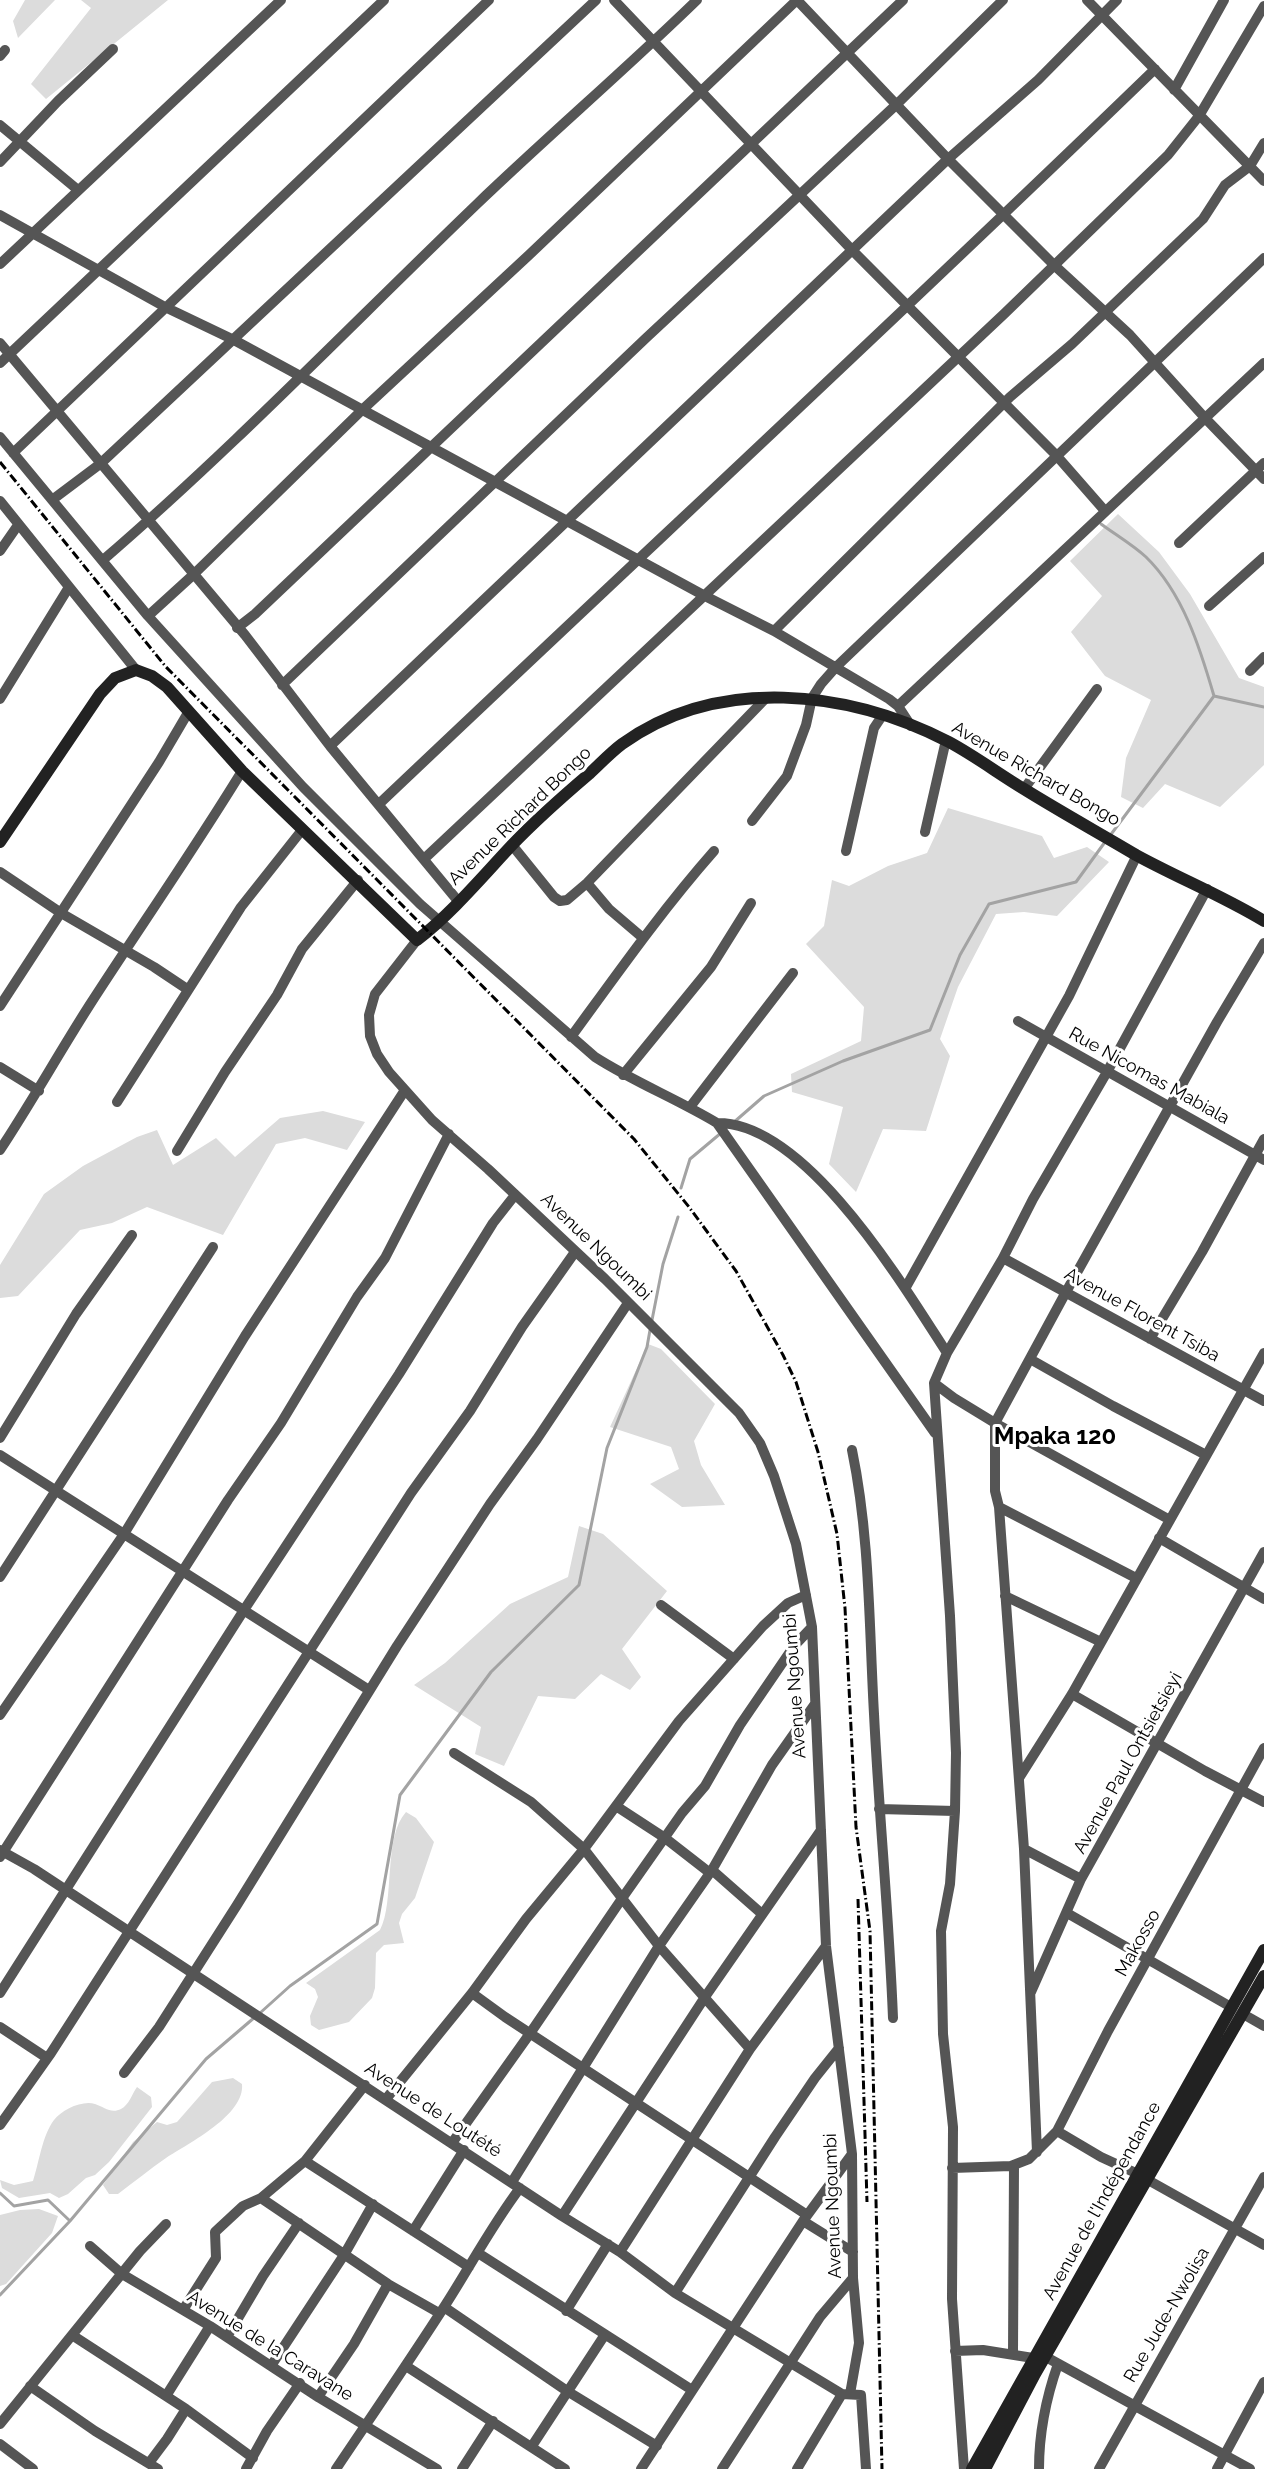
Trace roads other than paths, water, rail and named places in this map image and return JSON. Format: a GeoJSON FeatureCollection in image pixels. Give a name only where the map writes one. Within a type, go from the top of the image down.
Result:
{"type":"FeatureCollection","features":[{"type":"Feature","properties":{"kind":"street"},"geometry":{"type":"LineString","coordinates":[[0,264],[281,0]]}},
{"type":"Feature","properties":{"kind":"street"},"geometry":{"type":"LineString","coordinates":[[0,363],[384,0]]}},
{"type":"Feature","properties":{"kind":"street"},"geometry":{"type":"LineString","coordinates":[[13,453],[489,0]]}},
{"type":"Feature","properties":{"kind":"street"},"geometry":{"type":"LineString","coordinates":[[52,500],[100,464],[420,162],[596,0]]}},
{"type":"Feature","properties":{"kind":"street"},"geometry":{"type":"LineString","coordinates":[[614,0],[853,251],[1056,455],[1105,511]]}},
{"type":"Feature","properties":{"kind":"street"},"geometry":{"type":"LineString","coordinates":[[103,560],[300,377],[479,202],[697,0]]}},
{"type":"Feature","properties":{"kind":"street"},"geometry":{"type":"LineString","coordinates":[[148,616],[194,575],[361,411],[797,0],[948,159],[1054,265],[1130,334],[1205,418],[1261,471],[1179,543]]}},
{"type":"Feature","properties":{"kind":"street"},"geometry":{"type":"LineString","coordinates":[[237,628],[255,614],[903,0]]}},
{"type":"Feature","properties":{"kind":"street"},"geometry":{"type":"LineString","coordinates":[[282,685],[897,104],[1002,0]]}},
{"type":"Feature","properties":{"kind":"street"},"geometry":{"type":"LineString","coordinates":[[1087,0],[1264,181]]}},
{"type":"Feature","properties":{"kind":"street"},"geometry":{"type":"LineString","coordinates":[[330,746],[948,159],[1038,80],[1117,0]]}},
{"type":"Feature","properties":{"kind":"street"},"geometry":{"type":"LineString","coordinates":[[1174,90],[1224,0]]}},
{"type":"Feature","properties":{"kind":"street"},"geometry":{"type":"LineString","coordinates":[[424,859],[705,597],[1168,155],[1199,116],[1264,6]]}},
{"type":"Feature","properties":{"kind":"street"},"geometry":{"type":"LineString","coordinates":[[0,162],[113,49]]}},
{"type":"Feature","properties":{"kind":"street"},"geometry":{"type":"LineString","coordinates":[[378,804],[638,558],[738,467],[1155,69]]}},
{"type":"Feature","properties":{"kind":"street"},"geometry":{"type":"LineString","coordinates":[[0,125],[78,190]]}},
{"type":"Feature","properties":{"kind":"street"},"geometry":{"type":"LineString","coordinates":[[774,631],[1004,404],[1072,344],[1203,219],[1225,185],[1250,166],[1264,143]]}},
{"type":"Feature","properties":{"kind":"street"},"geometry":{"type":"LineString","coordinates":[[0,215],[165,307],[234,340],[361,411],[638,558],[705,597],[774,631],[898,706],[911,726]]}},
{"type":"Feature","properties":{"kind":"street"},"geometry":{"type":"LineString","coordinates":[[752,820],[787,776],[806,725],[812,698],[836,667],[1264,258]]}},
{"type":"Feature","properties":{"kind":"street"},"geometry":{"type":"LineString","coordinates":[[0,343],[194,575],[330,746],[458,901]]}},
{"type":"Feature","properties":{"kind":"street"},"geometry":{"type":"LineString","coordinates":[[898,706],[1264,363]]}},
{"type":"Feature","properties":{"kind":"street"},"geometry":{"type":"LineString","coordinates":[[0,437],[148,616],[303,787],[420,904],[595,1057],[624,1075],[690,1107],[717,1123],[936,1433]]}},
{"type":"Feature","properties":{"kind":"street"},"geometry":{"type":"LineString","coordinates":[[0,501],[135,670],[152,676],[167,687],[242,771],[417,940]]}},
{"type":"Feature","properties":{"kind":"street"},"geometry":{"type":"LineString","coordinates":[[0,551],[18,525]]}},
{"type":"Feature","properties":{"kind":"street"},"geometry":{"type":"LineString","coordinates":[[1209,606],[1264,557]]}},
{"type":"Feature","properties":{"kind":"street"},"geometry":{"type":"LineString","coordinates":[[0,699],[69,587]]}},
{"type":"Feature","properties":{"kind":"street"},"geometry":{"type":"LineString","coordinates":[[1250,671],[1264,657]]}},
{"type":"Feature","properties":{"kind":"street"},"geometry":{"type":"LineString","coordinates":[[0,842],[100,694],[115,678],[135,670]]}},
{"type":"Feature","properties":{"kind":"street"},"geometry":{"type":"LineString","coordinates":[[1024,789],[1097,689]]}},
{"type":"Feature","properties":{"kind":"street","name":"Avenue Richard Bongo"},"geometry":{"type":"LineString","coordinates":[[429,931],[546,811],[623,744],[664,721],[708,705],[739,698],[812,698],[848,705],[946,740],[1137,855],[1207,889],[1263,920]]}},
{"type":"Feature","properties":{"kind":"street"},"geometry":{"type":"LineString","coordinates":[[512,845],[554,897],[560,901],[567,900],[766,698]]}},
{"type":"Feature","properties":{"kind":"street"},"geometry":{"type":"LineString","coordinates":[[0,1006],[159,762],[189,711]]}},
{"type":"Feature","properties":{"kind":"street"},"geometry":{"type":"LineString","coordinates":[[846,851],[874,728],[882,716]]}},
{"type":"Feature","properties":{"kind":"street"},"geometry":{"type":"LineString","coordinates":[[925,832],[946,740]]}},
{"type":"Feature","properties":{"kind":"street"},"geometry":{"type":"LineString","coordinates":[[0,1150],[39,1091],[125,950],[185,863],[242,771]]}},
{"type":"Feature","properties":{"kind":"street"},"geometry":{"type":"LineString","coordinates":[[117,1102],[241,906],[302,830]]}},
{"type":"Feature","properties":{"kind":"street"},"geometry":{"type":"LineString","coordinates":[[571,1037],[676,895],[714,851]]}},
{"type":"Feature","properties":{"kind":"street"},"geometry":{"type":"LineString","coordinates":[[906,1287],[1074,986],[1137,855]]}},
{"type":"Feature","properties":{"kind":"street"},"geometry":{"type":"LineString","coordinates":[[0,872],[60,912],[187,989]]}},
{"type":"Feature","properties":{"kind":"street"},"geometry":{"type":"LineString","coordinates":[[177,1151],[225,1072],[277,995],[302,948],[357,880]]}},
{"type":"Feature","properties":{"kind":"street"},"geometry":{"type":"LineString","coordinates":[[586,883],[609,909],[643,938]]}},
{"type":"Feature","properties":{"kind":"street"},"geometry":{"type":"LineString","coordinates":[[964,2469],[952,2299],[952,2127],[943,2034],[941,1931],[951,1884],[956,1753],[950,1616],[934,1383],[947,1353],[1003,1258],[1033,1199],[1107,1072],[1207,889]]}},
{"type":"Feature","properties":{"kind":"street"},"geometry":{"type":"LineString","coordinates":[[624,1075],[711,967],[751,903]]}},
{"type":"Feature","properties":{"kind":"street","name":"Avenue Ngoumbi"},"geometry":{"type":"LineString","coordinates":[[429,931],[417,940],[375,994],[369,1015],[370,1036],[377,1054],[432,1120],[575,1252],[739,1413],[760,1443],[774,1476],[796,1544],[812,1627],[826,1946],[852,2154],[852,2252],[859,2343],[846,2394]]}},
{"type":"Feature","properties":{"kind":"street"},"geometry":{"type":"LineString","coordinates":[[1037,2152],[1024,1849],[999,1507],[995,1491],[995,1423],[1066,1292],[1264,944]]}},
{"type":"Feature","properties":{"kind":"street"},"geometry":{"type":"LineString","coordinates":[[690,1107],[793,974]]}},
{"type":"Feature","properties":{"kind":"street","name":"Rue Nicomas Mabiala"},"geometry":{"type":"LineString","coordinates":[[1018,1021],[1260,1157]]}},
{"type":"Feature","properties":{"kind":"street"},"geometry":{"type":"LineString","coordinates":[[0,1067],[39,1091]]}},
{"type":"Feature","properties":{"kind":"street"},"geometry":{"type":"LineString","coordinates":[[0,1715],[124,1533],[245,1336],[405,1090]]}},
{"type":"Feature","properties":{"kind":"street"},"geometry":{"type":"LineString","coordinates":[[717,1123],[746,1126],[805,1164],[861,1227],[906,1287],[947,1353]]}},
{"type":"Feature","properties":{"kind":"street"},"geometry":{"type":"LineString","coordinates":[[1,1853],[281,1423],[357,1297],[385,1258],[449,1134]]}},
{"type":"Feature","properties":{"kind":"street"},"geometry":{"type":"LineString","coordinates":[[1150,1339],[1260,1157],[1264,1139]]}},
{"type":"Feature","properties":{"kind":"street"},"geometry":{"type":"LineString","coordinates":[[0,1993],[244,1610],[393,1384],[493,1223],[515,1195]]}},
{"type":"Feature","properties":{"kind":"street"},"geometry":{"type":"LineString","coordinates":[[0,1438],[76,1314],[132,1235]]}},
{"type":"Feature","properties":{"kind":"street"},"geometry":{"type":"LineString","coordinates":[[0,1577],[213,1247]]}},
{"type":"Feature","properties":{"kind":"street"},"geometry":{"type":"LineString","coordinates":[[0,2125],[47,2058],[411,1493],[470,1411],[522,1326],[575,1252]]}},
{"type":"Feature","properties":{"kind":"street","name":"Avenue Florent Tsiba"},"geometry":{"type":"LineString","coordinates":[[1003,1258],[1264,1401]]}},
{"type":"Feature","properties":{"kind":"street"},"geometry":{"type":"LineString","coordinates":[[124,2073],[159,2027],[369,1690],[490,1504],[537,1439],[628,1303]]}},
{"type":"Feature","properties":{"kind":"street"},"geometry":{"type":"LineString","coordinates":[[1019,1778],[1072,1694],[1264,1353]]}},
{"type":"Feature","properties":{"kind":"street"},"geometry":{"type":"LineString","coordinates":[[1030,1359],[1206,1455]]}},
{"type":"Feature","properties":{"kind":"street"},"geometry":{"type":"LineString","coordinates":[[934,1383],[995,1423],[1170,1520]]}},
{"type":"Feature","properties":{"kind":"street"},"geometry":{"type":"LineString","coordinates":[[852,1450],[867,1555],[879,1809],[888,1903],[893,2018]]}},
{"type":"Feature","properties":{"kind":"street"},"geometry":{"type":"LineString","coordinates":[[0,1455],[369,1690]]}},
{"type":"Feature","properties":{"kind":"street"},"geometry":{"type":"LineString","coordinates":[[999,1507],[1136,1578]]}},
{"type":"Feature","properties":{"kind":"street"},"geometry":{"type":"LineString","coordinates":[[1159,1538],[1264,1599]]}},
{"type":"Feature","properties":{"kind":"street","name":"Avenue Paul Ontsietsieyi"},"geometry":{"type":"LineString","coordinates":[[1030,1995],[1081,1879],[1264,1552]]}},
{"type":"Feature","properties":{"kind":"street"},"geometry":{"type":"LineString","coordinates":[[386,2099],[472,1993],[526,1919],[584,1849],[679,1721],[788,1603],[806,1595]]}},
{"type":"Feature","properties":{"kind":"street"},"geometry":{"type":"LineString","coordinates":[[1005,1596],[1101,1642]]}},
{"type":"Feature","properties":{"kind":"street"},"geometry":{"type":"LineString","coordinates":[[661,1605],[734,1659]]}},
{"type":"Feature","properties":{"kind":"street"},"geometry":{"type":"LineString","coordinates":[[452,2143],[623,1897],[705,1786],[740,1725],[794,1646],[812,1627]]}},
{"type":"Feature","properties":{"kind":"street"},"geometry":{"type":"LineString","coordinates":[[1072,1694],[1205,1771],[1264,1802]]}},
{"type":"Feature","properties":{"kind":"street"},"geometry":{"type":"LineString","coordinates":[[336,2469],[406,2366],[478,2253],[583,2067],[659,1946],[711,1872],[772,1766],[814,1704]]}},
{"type":"Feature","properties":{"kind":"street","name":"Makosso"},"geometry":{"type":"LineString","coordinates":[[1014,2165],[1029,2159],[1056,2131],[1264,1748]]}},
{"type":"Feature","properties":{"kind":"street"},"geometry":{"type":"LineString","coordinates":[[454,1754],[531,1802],[584,1849],[659,1946],[750,2049]]}},
{"type":"Feature","properties":{"kind":"street"},"geometry":{"type":"LineString","coordinates":[[616,1806],[711,1872],[762,1914]]}},
{"type":"Feature","properties":{"kind":"street"},"geometry":{"type":"LineString","coordinates":[[879,1809],[955,1811]]}},
{"type":"Feature","properties":{"kind":"street"},"geometry":{"type":"LineString","coordinates":[[562,2216],[705,1997],[821,1830]]}},
{"type":"Feature","properties":{"kind":"street"},"geometry":{"type":"LineString","coordinates":[[1024,1849],[1081,1879]]}},
{"type":"Feature","properties":{"kind":"street","name":"Avenue de Loutété"},"geometry":{"type":"LineString","coordinates":[[1,1853],[34,1869],[608,2244],[675,2292],[733,2329],[846,2394]]}},
{"type":"Feature","properties":{"kind":"street"},"geometry":{"type":"LineString","coordinates":[[1067,1913],[1231,2007]]}},
{"type":"Feature","properties":{"kind":"street"},"geometry":{"type":"LineString","coordinates":[[620,2252],[750,2049],[826,1946]]}},
{"type":"Feature","properties":{"kind":"street","name":"Avenue de l'Indépendance"},"geometry":{"type":"LineString","coordinates":[[985,2469],[1143,2177],[1231,2007],[1264,1950]]}},
{"type":"Feature","properties":{"kind":"street","name":"Avenue de l'Indépendance"},"geometry":{"type":"LineString","coordinates":[[972,2469],[1033,2358],[1264,1976]]}},
{"type":"Feature","properties":{"kind":"street"},"geometry":{"type":"LineString","coordinates":[[472,1993],[505,2018],[531,2032],[751,2177],[852,2252]]}},
{"type":"Feature","properties":{"kind":"street"},"geometry":{"type":"LineString","coordinates":[[1243,2014],[1264,2026]]}},
{"type":"Feature","properties":{"kind":"street"},"geometry":{"type":"LineString","coordinates":[[0,2027],[47,2058]]}},
{"type":"Feature","properties":{"kind":"street"},"geometry":{"type":"LineString","coordinates":[[675,2292],[815,2078],[839,2048]]}},
{"type":"Feature","properties":{"kind":"street"},"geometry":{"type":"LineString","coordinates":[[183,2310],[216,2258],[215,2232],[243,2206],[261,2198],[305,2161],[365,2085]]}},
{"type":"Feature","properties":{"kind":"street"},"geometry":{"type":"LineString","coordinates":[[1056,2131],[1264,2245]]}},
{"type":"Feature","properties":{"kind":"street"},"geometry":{"type":"LineString","coordinates":[[413,2230],[464,2150]]}},
{"type":"Feature","properties":{"kind":"street"},"geometry":{"type":"LineString","coordinates":[[641,2469],[805,2218],[852,2154]]}},
{"type":"Feature","properties":{"kind":"street"},"geometry":{"type":"LineString","coordinates":[[305,2161],[469,2267]]}},
{"type":"Feature","properties":{"kind":"street"},"geometry":{"type":"LineString","coordinates":[[952,2168],[1014,2165],[1013,2353]]}},
{"type":"Feature","properties":{"kind":"street","name":"Rue Jude-Nwolisa"},"geometry":{"type":"LineString","coordinates":[[1099,2469],[1264,2177]]}},
{"type":"Feature","properties":{"kind":"street"},"geometry":{"type":"LineString","coordinates":[[261,2198],[388,2284],[441,2310],[657,2446]]}},
{"type":"Feature","properties":{"kind":"street"},"geometry":{"type":"LineString","coordinates":[[271,2366],[344,2255],[373,2204]]}},
{"type":"Feature","properties":{"kind":"street"},"geometry":{"type":"LineString","coordinates":[[0,2424],[166,2223]]}},
{"type":"Feature","properties":{"kind":"street"},"geometry":{"type":"LineString","coordinates":[[227,2337],[263,2276],[299,2223]]}},
{"type":"Feature","properties":{"kind":"street"},"geometry":{"type":"LineString","coordinates":[[566,2311],[608,2244]]}},
{"type":"Feature","properties":{"kind":"street","name":"Avenue de la Caravane"},"geometry":{"type":"LineString","coordinates":[[90,2246],[122,2274],[210,2326],[300,2383],[318,2397],[366,2425],[420,2465],[437,2469]]}},
{"type":"Feature","properties":{"kind":"street"},"geometry":{"type":"LineString","coordinates":[[478,2253],[604,2336],[692,2390]]}},
{"type":"Feature","properties":{"kind":"street"},"geometry":{"type":"LineString","coordinates":[[722,2469],[820,2317],[853,2278]]}},
{"type":"Feature","properties":{"kind":"street"},"geometry":{"type":"LineString","coordinates":[[318,2397],[354,2344],[388,2284]]}},
{"type":"Feature","properties":{"kind":"street"},"geometry":{"type":"LineString","coordinates":[[166,2396],[210,2326]]}},
{"type":"Feature","properties":{"kind":"street"},"geometry":{"type":"LineString","coordinates":[[72,2335],[186,2409],[253,2458]]}},
{"type":"Feature","properties":{"kind":"street"},"geometry":{"type":"LineString","coordinates":[[532,2446],[604,2336]]}},
{"type":"Feature","properties":{"kind":"street"},"geometry":{"type":"LineString","coordinates":[[955,2351],[983,2350],[1033,2358]]}},
{"type":"Feature","properties":{"kind":"street"},"geometry":{"type":"LineString","coordinates":[[1046,2357],[1250,2469]]}},
{"type":"Feature","properties":{"kind":"street"},"geometry":{"type":"LineString","coordinates":[[1039,2469],[1042,2420],[1047,2394],[1058,2364]]}},
{"type":"Feature","properties":{"kind":"street"},"geometry":{"type":"LineString","coordinates":[[406,2366],[564,2469]]}},
{"type":"Feature","properties":{"kind":"street"},"geometry":{"type":"LineString","coordinates":[[1217,2469],[1264,2382]]}},
{"type":"Feature","properties":{"kind":"street"},"geometry":{"type":"LineString","coordinates":[[246,2469],[267,2431],[300,2383]]}},
{"type":"Feature","properties":{"kind":"street"},"geometry":{"type":"LineString","coordinates":[[30,2386],[95,2431],[153,2466],[186,2409]]}},
{"type":"Feature","properties":{"kind":"street"},"geometry":{"type":"LineString","coordinates":[[797,2469],[846,2394],[861,2395],[866,2469]]}},
{"type":"Feature","properties":{"kind":"street"},"geometry":{"type":"LineString","coordinates":[[462,2469],[493,2421]]}},
{"type":"Feature","properties":{"kind":"street"},"geometry":{"type":"LineString","coordinates":[[0,2444],[33,2469]]}},
{"type":"Feature","properties":{"kind":"waterway"},"geometry":{"type":"LineString","coordinates":[[1101,524],[1146,557],[1170,587],[1189,622],[1214,696]]}},
{"type":"Feature","properties":{"kind":"waterway"},"geometry":{"type":"LineString","coordinates":[[1109,837],[1214,696],[1264,707]]}},
{"type":"Feature","properties":{"kind":"waterway"},"geometry":{"type":"LineString","coordinates":[[733,1123],[764,1096],[843,1061],[930,1030],[960,955],[989,904],[1076,882],[1105,842]]}},
{"type":"Feature","properties":{"kind":"waterway"},"geometry":{"type":"LineString","coordinates":[[681,1188],[690,1159],[721,1133]]}},
{"type":"Feature","properties":{"kind":"waterway"},"geometry":{"type":"LineString","coordinates":[[652,1320],[663,1264],[678,1217]]}},
{"type":"Feature","properties":{"kind":"waterway"},"geometry":{"type":"LineString","coordinates":[[260,2013],[290,1986],[377,1924],[400,1795],[491,1672],[579,1585],[607,1448],[647,1347],[650,1330]]}},
{"type":"Feature","properties":{"kind":"waterway"},"geometry":{"type":"LineString","coordinates":[[0,2295],[70,2221],[206,2059],[255,2017]]}},
{"type":"Feature","properties":{"kind":"waterway"},"geometry":{"type":"LineString","coordinates":[[0,2193],[14,2206],[48,2200],[70,2221]]}},
{"type":"Feature","properties":{"kind":"railway"},"geometry":{"type":"LineString","coordinates":[[0,462],[166,667],[634,1139],[689,1207],[736,1271],[796,1382],[818,1452],[837,1534],[845,1608],[856,1827],[870,1931],[882,2469]]}},
{"type":"Feature","properties":{"kind":"railway"},"geometry":{"type":"LineString","coordinates":[[858,1899],[867,2202]]}},
{"type":"Feature","properties":{"kind":"district","name":"Mpaka 120"},"geometry":{"type":"Point","coordinates":[1055,1437]}}]}
